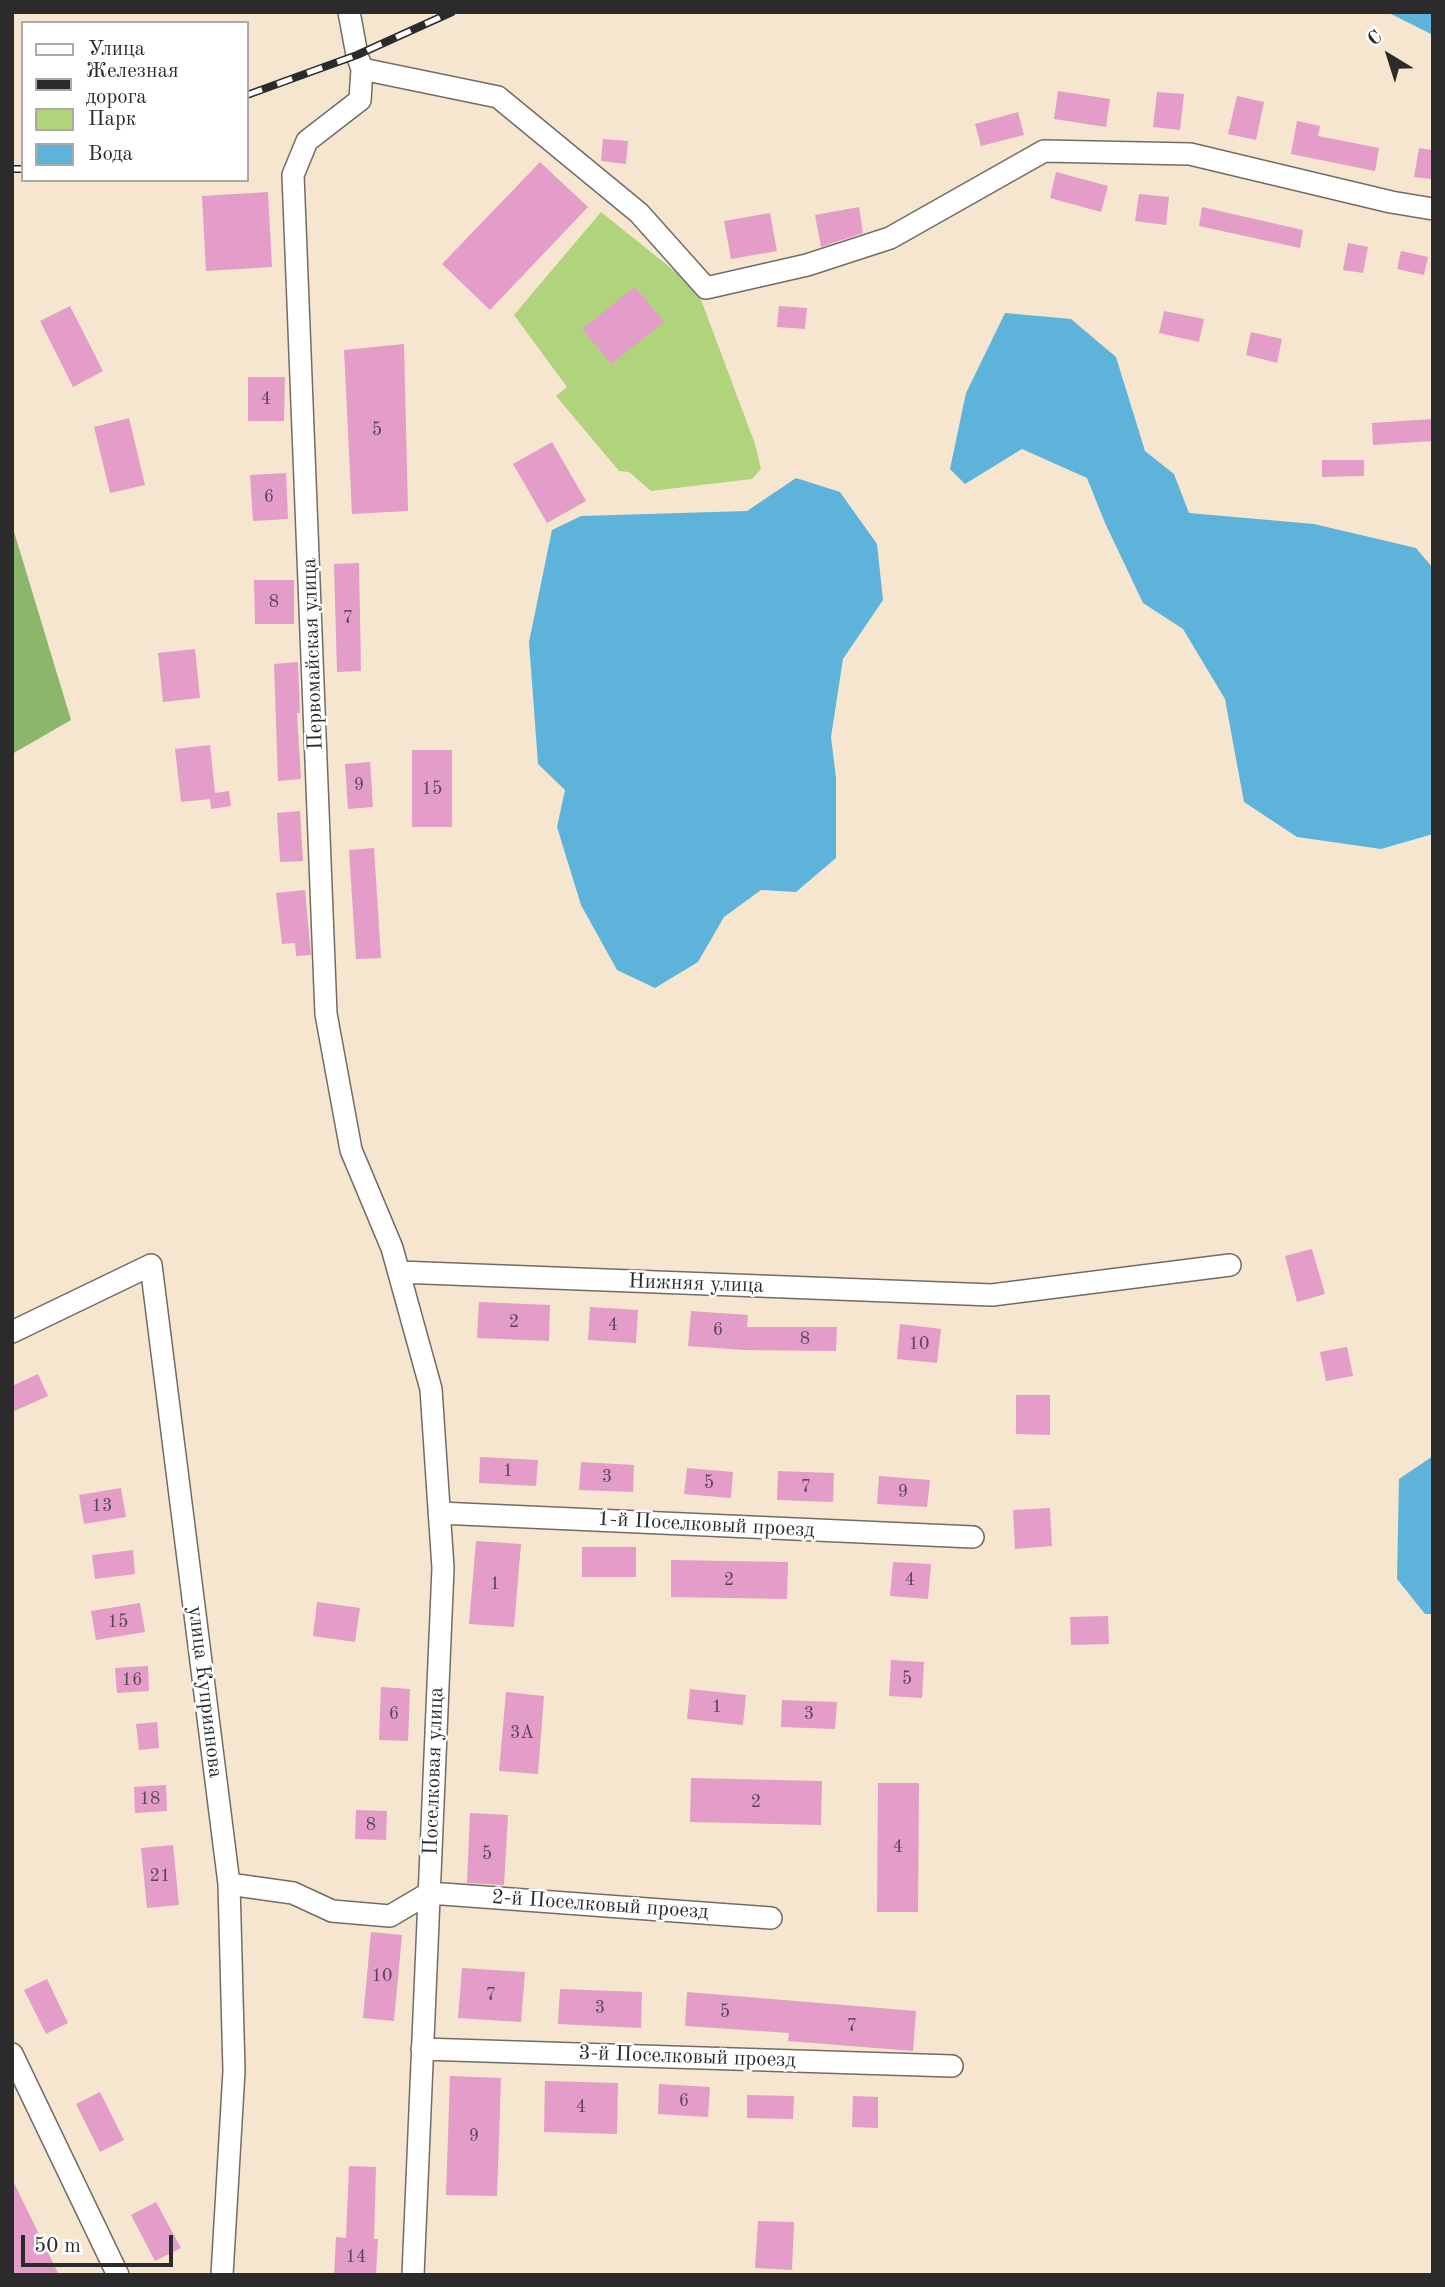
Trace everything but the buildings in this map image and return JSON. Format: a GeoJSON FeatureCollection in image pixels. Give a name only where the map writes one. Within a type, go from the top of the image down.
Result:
{"type":"FeatureCollection","features":[{"type":"Feature","properties":{"kind":"street","name":"Первомайская улица"},"geometry":{"type":"LineString","coordinates":[[349,12],[360,62],[360,100],[307,141],[293,175],[327,1014],[351,1150],[392,1248],[399,1272]]}},
{"type":"Feature","properties":{"kind":"street"},"geometry":{"type":"LineString","coordinates":[[360,62],[498,97],[639,213],[706,288],[807,265],[890,238],[1044,151],[1190,154],[1391,202],[1433,209]]}},
{"type":"Feature","properties":{"kind":"street","name":"улица Куприянова"},"geometry":{"type":"LineString","coordinates":[[12,1332],[151,1265],[229,1884],[234,2071],[222,2275]]}},
{"type":"Feature","properties":{"kind":"street","name":"Нижняя улица"},"geometry":{"type":"LineString","coordinates":[[399,1272],[992,1296],[1230,1265]]}},
{"type":"Feature","properties":{"kind":"street","name":"Поселковая улица"},"geometry":{"type":"LineString","coordinates":[[399,1272],[431,1390],[443,1569],[413,2275]]}},
{"type":"Feature","properties":{"kind":"street","name":"1-й Поселковый проезд"},"geometry":{"type":"LineString","coordinates":[[439,1513],[973,1538]]}},
{"type":"Feature","properties":{"kind":"street"},"geometry":{"type":"LineString","coordinates":[[229,1884],[293,1893],[332,1911],[390,1916],[429,1893]]}},
{"type":"Feature","properties":{"kind":"street","name":"2-й Поселковый проезд"},"geometry":{"type":"LineString","coordinates":[[429,1893],[771,1918]]}},
{"type":"Feature","properties":{"kind":"street","name":"3-й Поселковый проезд"},"geometry":{"type":"LineString","coordinates":[[422,2049],[951,2066]]}},
{"type":"Feature","properties":{"kind":"street"},"geometry":{"type":"LineString","coordinates":[[12,2054],[118,2275]]}},
{"type":"Feature","properties":{"kind":"green space"},"geometry":{"type":"Polygon","coordinates":[[[601,212],[697,289],[755,444],[761,469],[752,479],[651,491],[629,472],[619,471],[556,396],[567,387],[514,315],[601,212]]]}},
{"type":"Feature","properties":{"kind":"green space"},"geometry":{"type":"Polygon","coordinates":[[[12,525],[71,720],[12,754],[12,525]]]}},
{"type":"Feature","properties":{"kind":"water"},"geometry":{"type":"Polygon","coordinates":[[[1387,12],[1433,12],[1433,35],[1387,12]]]}},
{"type":"Feature","properties":{"kind":"water"},"geometry":{"type":"Polygon","coordinates":[[[1005,313],[1071,319],[1116,357],[1145,451],[1174,474],[1189,513],[1314,524],[1416,548],[1433,568],[1433,834],[1381,849],[1297,837],[1244,802],[1225,699],[1183,629],[1143,603],[1087,478],[1022,449],[965,484],[950,469],[966,393],[1005,313]]]}},
{"type":"Feature","properties":{"kind":"water"},"geometry":{"type":"Polygon","coordinates":[[[796,478],[840,492],[877,544],[883,600],[843,659],[831,737],[836,778],[836,858],[796,892],[761,890],[724,917],[698,962],[655,988],[617,970],[581,905],[557,827],[565,790],[538,764],[529,642],[552,530],[581,516],[747,511],[796,478]]]}},
{"type":"Feature","properties":{"kind":"water"},"geometry":{"type":"Polygon","coordinates":[[[1433,1456],[1433,1614],[1425,1614],[1397,1579],[1399,1479],[1433,1456]]]}},
{"type":"Feature","properties":{"kind":"railway"},"geometry":{"type":"LineString","coordinates":[[248,95],[357,55],[452,12]]}},
{"type":"Feature","properties":{"kind":"railway"},"geometry":{"type":"LineString","coordinates":[[12,169],[21,169]]}}]}
